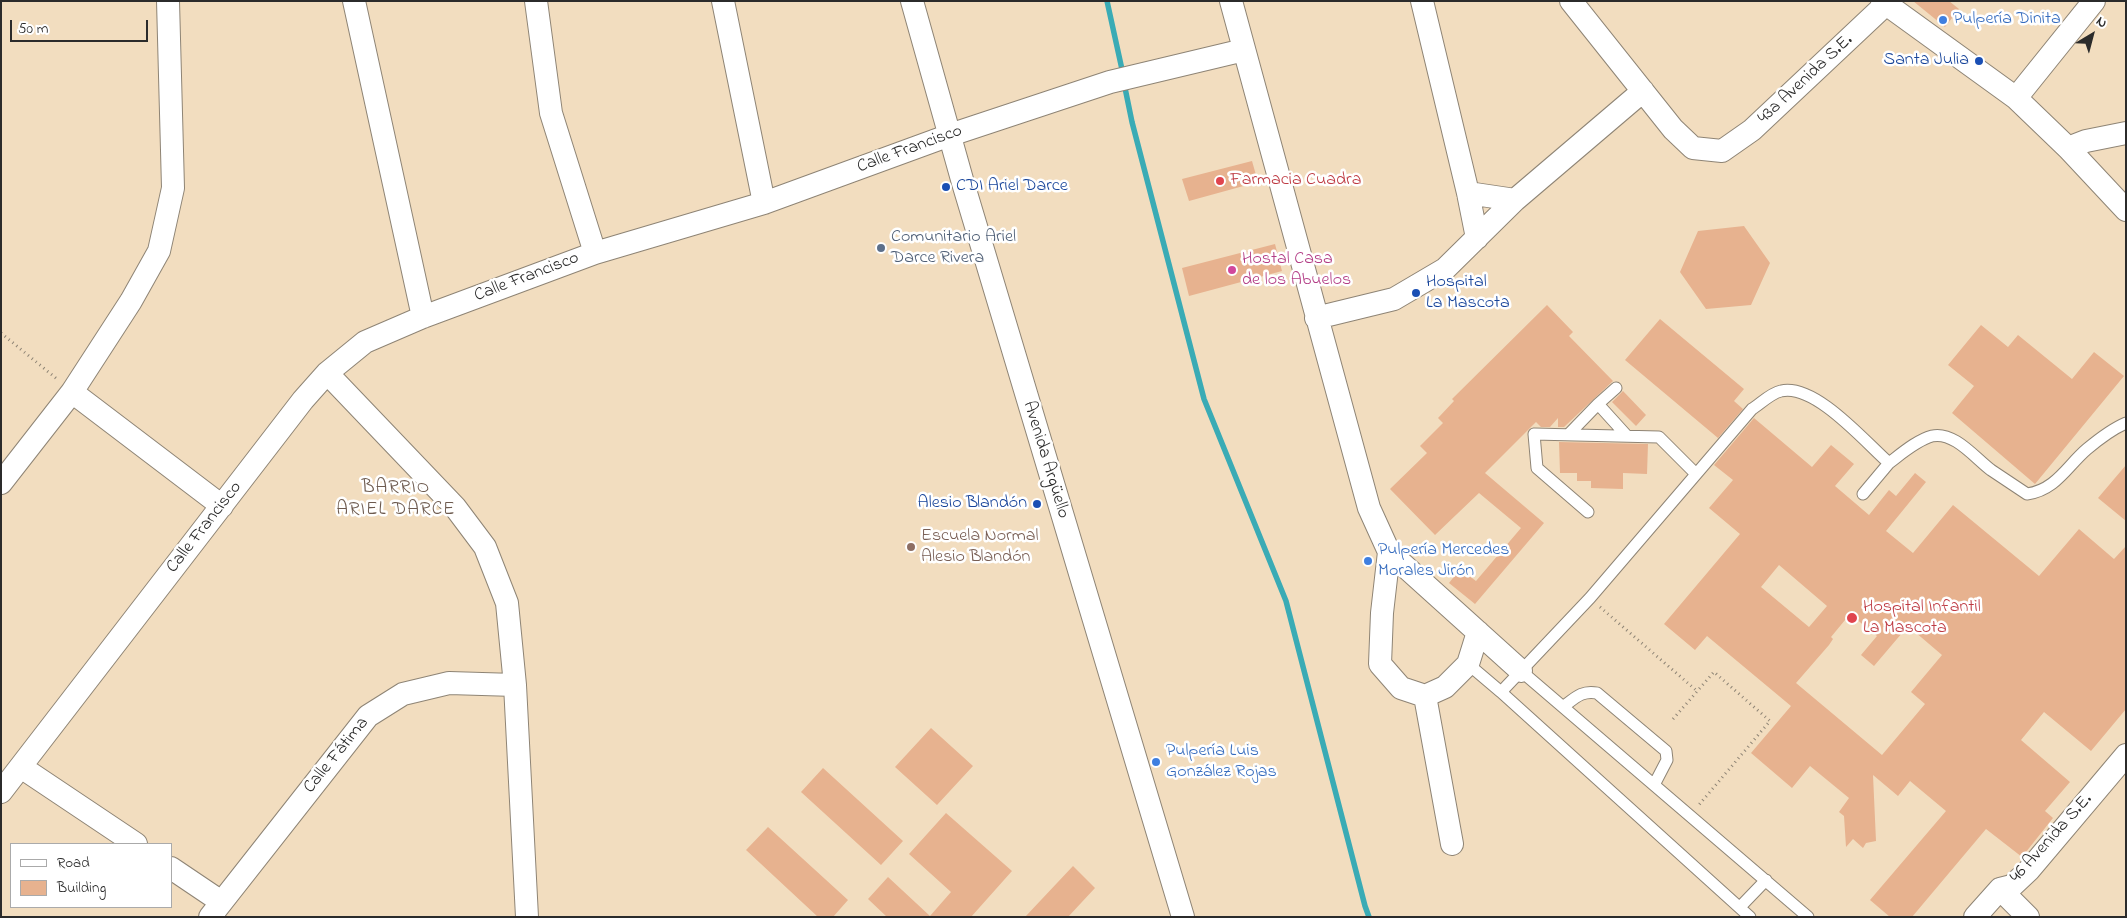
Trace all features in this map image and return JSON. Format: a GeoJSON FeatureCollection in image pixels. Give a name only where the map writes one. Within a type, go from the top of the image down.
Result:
{"type":"FeatureCollection","features":[{"type":"Feature","properties":{"kind":"street"},"geometry":{"type":"LineString","coordinates":[[1,483],[72,392],[130,302],[160,251],[173,188],[168,1]]}},
{"type":"Feature","properties":{"kind":"street"},"geometry":{"type":"LineString","coordinates":[[354,1],[423,317]]}},
{"type":"Feature","properties":{"kind":"street"},"geometry":{"type":"LineString","coordinates":[[536,1],[551,113],[595,253]]}},
{"type":"Feature","properties":{"kind":"street"},"geometry":{"type":"LineString","coordinates":[[723,1],[764,203]]}},
{"type":"Feature","properties":{"kind":"street","name":"Avenida Argüello"},"geometry":{"type":"LineString","coordinates":[[912,1],[1182,917]]}},
{"type":"Feature","properties":{"kind":"street"},"geometry":{"type":"LineString","coordinates":[[1230,1],[1369,508],[1389,552],[1521,670]]}},
{"type":"Feature","properties":{"kind":"street"},"geometry":{"type":"LineString","coordinates":[[1422,1],[1477,238]]}},
{"type":"Feature","properties":{"kind":"street"},"geometry":{"type":"LineString","coordinates":[[1316,318],[1394,299],[1445,269],[1515,200],[1643,91],[1571,1]]}},
{"type":"Feature","properties":{"kind":"street"},"geometry":{"type":"LineString","coordinates":[[2016,98],[2094,1]]}},
{"type":"Feature","properties":{"kind":"street"},"geometry":{"type":"LineString","coordinates":[[1884,3],[2016,98],[2068,148],[2126,210]]}},
{"type":"Feature","properties":{"kind":"street","name":"43a Avenida S.E."},"geometry":{"type":"LineString","coordinates":[[1643,91],[1673,129],[1693,148],[1722,151],[1752,130],[1884,3]]}},
{"type":"Feature","properties":{"kind":"street","name":"Calle Francisco"},"geometry":{"type":"LineString","coordinates":[[1,792],[303,400],[327,373],[365,342],[423,317],[595,253],[764,203],[950,135],[1110,82],[1244,50]]}},
{"type":"Feature","properties":{"kind":"street"},"geometry":{"type":"LineString","coordinates":[[2068,148],[2086,141],[2126,133]]}},
{"type":"Feature","properties":{"kind":"street"},"geometry":{"type":"LineString","coordinates":[[1468,193],[1515,200]]}},
{"type":"Feature","properties":{"kind":"street"},"geometry":{"type":"LineString","coordinates":[[327,373],[456,507],[485,547],[507,603],[515,685],[527,917]]}},
{"type":"Feature","properties":{"kind":"street"},"geometry":{"type":"LineString","coordinates":[[72,392],[222,506]]}},
{"type":"Feature","properties":{"kind":"street"},"geometry":{"type":"LineString","coordinates":[[1389,552],[1382,612],[1380,664],[1402,688],[1425,696],[1445,687],[1468,664],[1478,632]]}},
{"type":"Feature","properties":{"kind":"street","name":"Calle Fátima"},"geometry":{"type":"LineString","coordinates":[[215,909],[368,716],[403,694],[449,683],[515,685]]}},
{"type":"Feature","properties":{"kind":"street"},"geometry":{"type":"LineString","coordinates":[[1425,696],[1452,844]]}},
{"type":"Feature","properties":{"kind":"street","name":"46 Avenida S.E."},"geometry":{"type":"LineString","coordinates":[[1975,917],[2000,890],[2012,886],[2029,870],[2126,755]]}},
{"type":"Feature","properties":{"kind":"street"},"geometry":{"type":"LineString","coordinates":[[21,767],[135,843]]}},
{"type":"Feature","properties":{"kind":"street"},"geometry":{"type":"LineString","coordinates":[[172,869],[215,909]]}},
{"type":"Feature","properties":{"kind":"street"},"geometry":{"type":"LineString","coordinates":[[2000,890],[2028,917]]}},
{"type":"Feature","properties":{"kind":"lane"},"geometry":{"type":"LineString","coordinates":[[1568,434],[1616,388]]}},
{"type":"Feature","properties":{"kind":"lane"},"geometry":{"type":"LineString","coordinates":[[1501,692],[1590,598],[1752,409],[1780,391],[1803,392],[1823,403],[1889,463]]}},
{"type":"Feature","properties":{"kind":"lane"},"geometry":{"type":"LineString","coordinates":[[1598,404],[1627,436]]}},
{"type":"Feature","properties":{"kind":"lane"},"geometry":{"type":"LineString","coordinates":[[1863,494],[1889,463],[1931,436],[1942,436],[1958,444],[2027,494],[2038,492],[2054,484],[2087,449],[2116,427],[2126,423]]}},
{"type":"Feature","properties":{"kind":"lane"},"geometry":{"type":"LineString","coordinates":[[1588,512],[1538,468],[1534,434],[1659,437],[1696,474]]}},
{"type":"Feature","properties":{"kind":"lane"},"geometry":{"type":"LineString","coordinates":[[1468,664],[1750,917]]}},
{"type":"Feature","properties":{"kind":"lane"},"geometry":{"type":"LineString","coordinates":[[1521,670],[1808,917]]}},
{"type":"Feature","properties":{"kind":"lane"},"geometry":{"type":"LineString","coordinates":[[1563,707],[1581,693],[1597,693],[1666,751],[1667,760],[1654,784]]}},
{"type":"Feature","properties":{"kind":"lane"},"geometry":{"type":"LineString","coordinates":[[1740,907],[1766,880]]}},
{"type":"Feature","properties":{"kind":"path"},"geometry":{"type":"LineString","coordinates":[[1,333],[72,392]]}},
{"type":"Feature","properties":{"kind":"path"},"geometry":{"type":"LineString","coordinates":[[1590,598],[1697,692]]}},
{"type":"Feature","properties":{"kind":"path"},"geometry":{"type":"LineString","coordinates":[[1673,719],[1714,672],[1770,721],[1690,816]]}},
{"type":"Feature","properties":{"kind":"building","name":"Pulpería Dinita"},"geometry":{"type":"Polygon","coordinates":[[[1913,1],[1949,1],[1959,9],[1945,27],[1913,1]]]}},
{"type":"Feature","properties":{"kind":"building","name":"Farmacia Cuadra"},"geometry":{"type":"Polygon","coordinates":[[[1252,161],[1258,182],[1189,201],[1182,179],[1252,161]]]}},
{"type":"Feature","properties":{"kind":"building"},"geometry":{"type":"Polygon","coordinates":[[[1744,226],[1770,263],[1751,305],[1706,309],[1680,272],[1698,231],[1744,226]]]}},
{"type":"Feature","properties":{"kind":"building","name":"Hostal Casa de los Abuelos"},"geometry":{"type":"Polygon","coordinates":[[[1275,244],[1282,271],[1189,296],[1182,268],[1275,244]]]}},
{"type":"Feature","properties":{"kind":"building"},"geometry":{"type":"Polygon","coordinates":[[[1547,305],[1573,332],[1569,336],[1613,381],[1564,427],[1558,427],[1558,418],[1550,427],[1541,427],[1536,422],[1485,473],[1544,523],[1475,604],[1449,583],[1460,569],[1476,581],[1521,528],[1479,493],[1435,535],[1390,489],[1427,453],[1420,446],[1443,423],[1438,418],[1454,401],[1452,399],[1547,305]]]}},
{"type":"Feature","properties":{"kind":"building"},"geometry":{"type":"Polygon","coordinates":[[[1660,319],[1744,389],[1734,401],[1743,409],[1718,438],[1625,360],[1660,319]]]}},
{"type":"Feature","properties":{"kind":"building"},"geometry":{"type":"Polygon","coordinates":[[[1981,325],[2008,347],[2018,335],[2072,379],[2094,352],[2124,376],[2035,484],[1952,413],[1974,386],[1948,365],[1981,325]]]}},
{"type":"Feature","properties":{"kind":"building"},"geometry":{"type":"Polygon","coordinates":[[[1623,391],[1646,415],[1636,426],[1612,402],[1623,391]]]}},
{"type":"Feature","properties":{"kind":"building"},"geometry":{"type":"Polygon","coordinates":[[[1754,418],[1812,467],[1831,445],[1854,464],[1835,486],[1869,515],[1889,490],[1896,496],[1915,473],[1926,482],[1886,531],[1913,553],[1953,505],[2039,576],[2079,529],[2114,559],[2126,546],[2126,709],[2091,751],[2044,712],[2021,740],[2070,782],[2045,811],[2053,818],[2022,857],[1986,829],[1912,917],[1890,917],[1870,900],[1946,811],[1910,781],[1898,796],[1873,775],[1876,841],[1866,843],[1863,848],[1853,839],[1846,847],[1844,816],[1839,812],[1849,798],[1810,766],[1792,788],[1751,753],[1791,706],[1707,636],[1695,650],[1664,624],[1740,534],[1709,508],[1733,480],[1714,465],[1754,418]],[[1779,565],[1761,587],[1809,627],[1827,606],[1779,565]],[[1850,614],[1831,637],[1833,639],[1829,645],[1796,683],[1882,755],[1925,704],[1911,692],[1942,655],[1908,626],[1874,666],[1861,655],[1877,636],[1850,614]]]}},
{"type":"Feature","properties":{"kind":"building"},"geometry":{"type":"Polygon","coordinates":[[[1559,442],[1648,444],[1647,474],[1623,473],[1623,489],[1591,488],[1591,481],[1577,481],[1577,473],[1560,473],[1559,442]]]}},
{"type":"Feature","properties":{"kind":"building"},"geometry":{"type":"Polygon","coordinates":[[[2126,465],[2126,521],[2098,498],[2126,465]]]}},
{"type":"Feature","properties":{"kind":"building"},"geometry":{"type":"Polygon","coordinates":[[[931,728],[973,766],[937,805],[895,767],[931,728]]]}},
{"type":"Feature","properties":{"kind":"building"},"geometry":{"type":"Polygon","coordinates":[[[823,768],[903,841],[881,865],[801,792],[823,768]]]}},
{"type":"Feature","properties":{"kind":"building"},"geometry":{"type":"Polygon","coordinates":[[[946,813],[1012,871],[971,917],[887,917],[868,899],[888,877],[930,916],[951,892],[909,854],[946,813]]]}},
{"type":"Feature","properties":{"kind":"building"},"geometry":{"type":"Polygon","coordinates":[[[768,827],[848,900],[833,917],[818,917],[746,850],[768,827]]]}},
{"type":"Feature","properties":{"kind":"building"},"geometry":{"type":"Polygon","coordinates":[[[1073,866],[1095,888],[1068,917],[1025,917],[1073,866]]]}},
{"type":"Feature","properties":{"kind":"waterway"},"geometry":{"type":"LineString","coordinates":[[1107,1],[1123,74]]}},
{"type":"Feature","properties":{"kind":"waterway"},"geometry":{"type":"LineString","coordinates":[[1124,83],[1132,122],[1204,399],[1286,601],[1369,917]]}},
{"type":"Feature","properties":{"kind":"place","name":"Pulpería Dinita"},"geometry":{"type":"Point","coordinates":[1943,20]}},
{"type":"Feature","properties":{"kind":"place","name":"Santa Julia"},"geometry":{"type":"Point","coordinates":[1979,61]}},
{"type":"Feature","properties":{"kind":"place","name":"Farmacia Cuadra"},"geometry":{"type":"Point","coordinates":[1220,181]}},
{"type":"Feature","properties":{"kind":"place","name":"CDI Ariel Darce"},"geometry":{"type":"Point","coordinates":[946,187]}},
{"type":"Feature","properties":{"kind":"place","name":"Comunitario Ariel Darce Rivera"},"geometry":{"type":"Point","coordinates":[881,248]}},
{"type":"Feature","properties":{"kind":"place","name":"Hostal Casa de los Abuelos"},"geometry":{"type":"Point","coordinates":[1232,270]}},
{"type":"Feature","properties":{"kind":"place","name":"Hospital La Mascota"},"geometry":{"type":"Point","coordinates":[1416,293]}},
{"type":"Feature","properties":{"kind":"place","name":"Alesio Blandón"},"geometry":{"type":"Point","coordinates":[1037,504]}},
{"type":"Feature","properties":{"kind":"place","name":"Escuela Normal Alesio Blandón"},"geometry":{"type":"Point","coordinates":[911,547]}},
{"type":"Feature","properties":{"kind":"place","name":"Pulpería Mercedes Morales Jirón"},"geometry":{"type":"Point","coordinates":[1368,561]}},
{"type":"Feature","properties":{"kind":"place","name":"Hospital Infantil La Mascota"},"geometry":{"type":"Point","coordinates":[1852,618]}},
{"type":"Feature","properties":{"kind":"place","name":"Pulpería Luis González Rojas"},"geometry":{"type":"Point","coordinates":[1156,762]}},
{"type":"Feature","properties":{"kind":"district","name":"BARRIO ARIEL DARCE"},"geometry":{"type":"Point","coordinates":[396,500]}}]}
